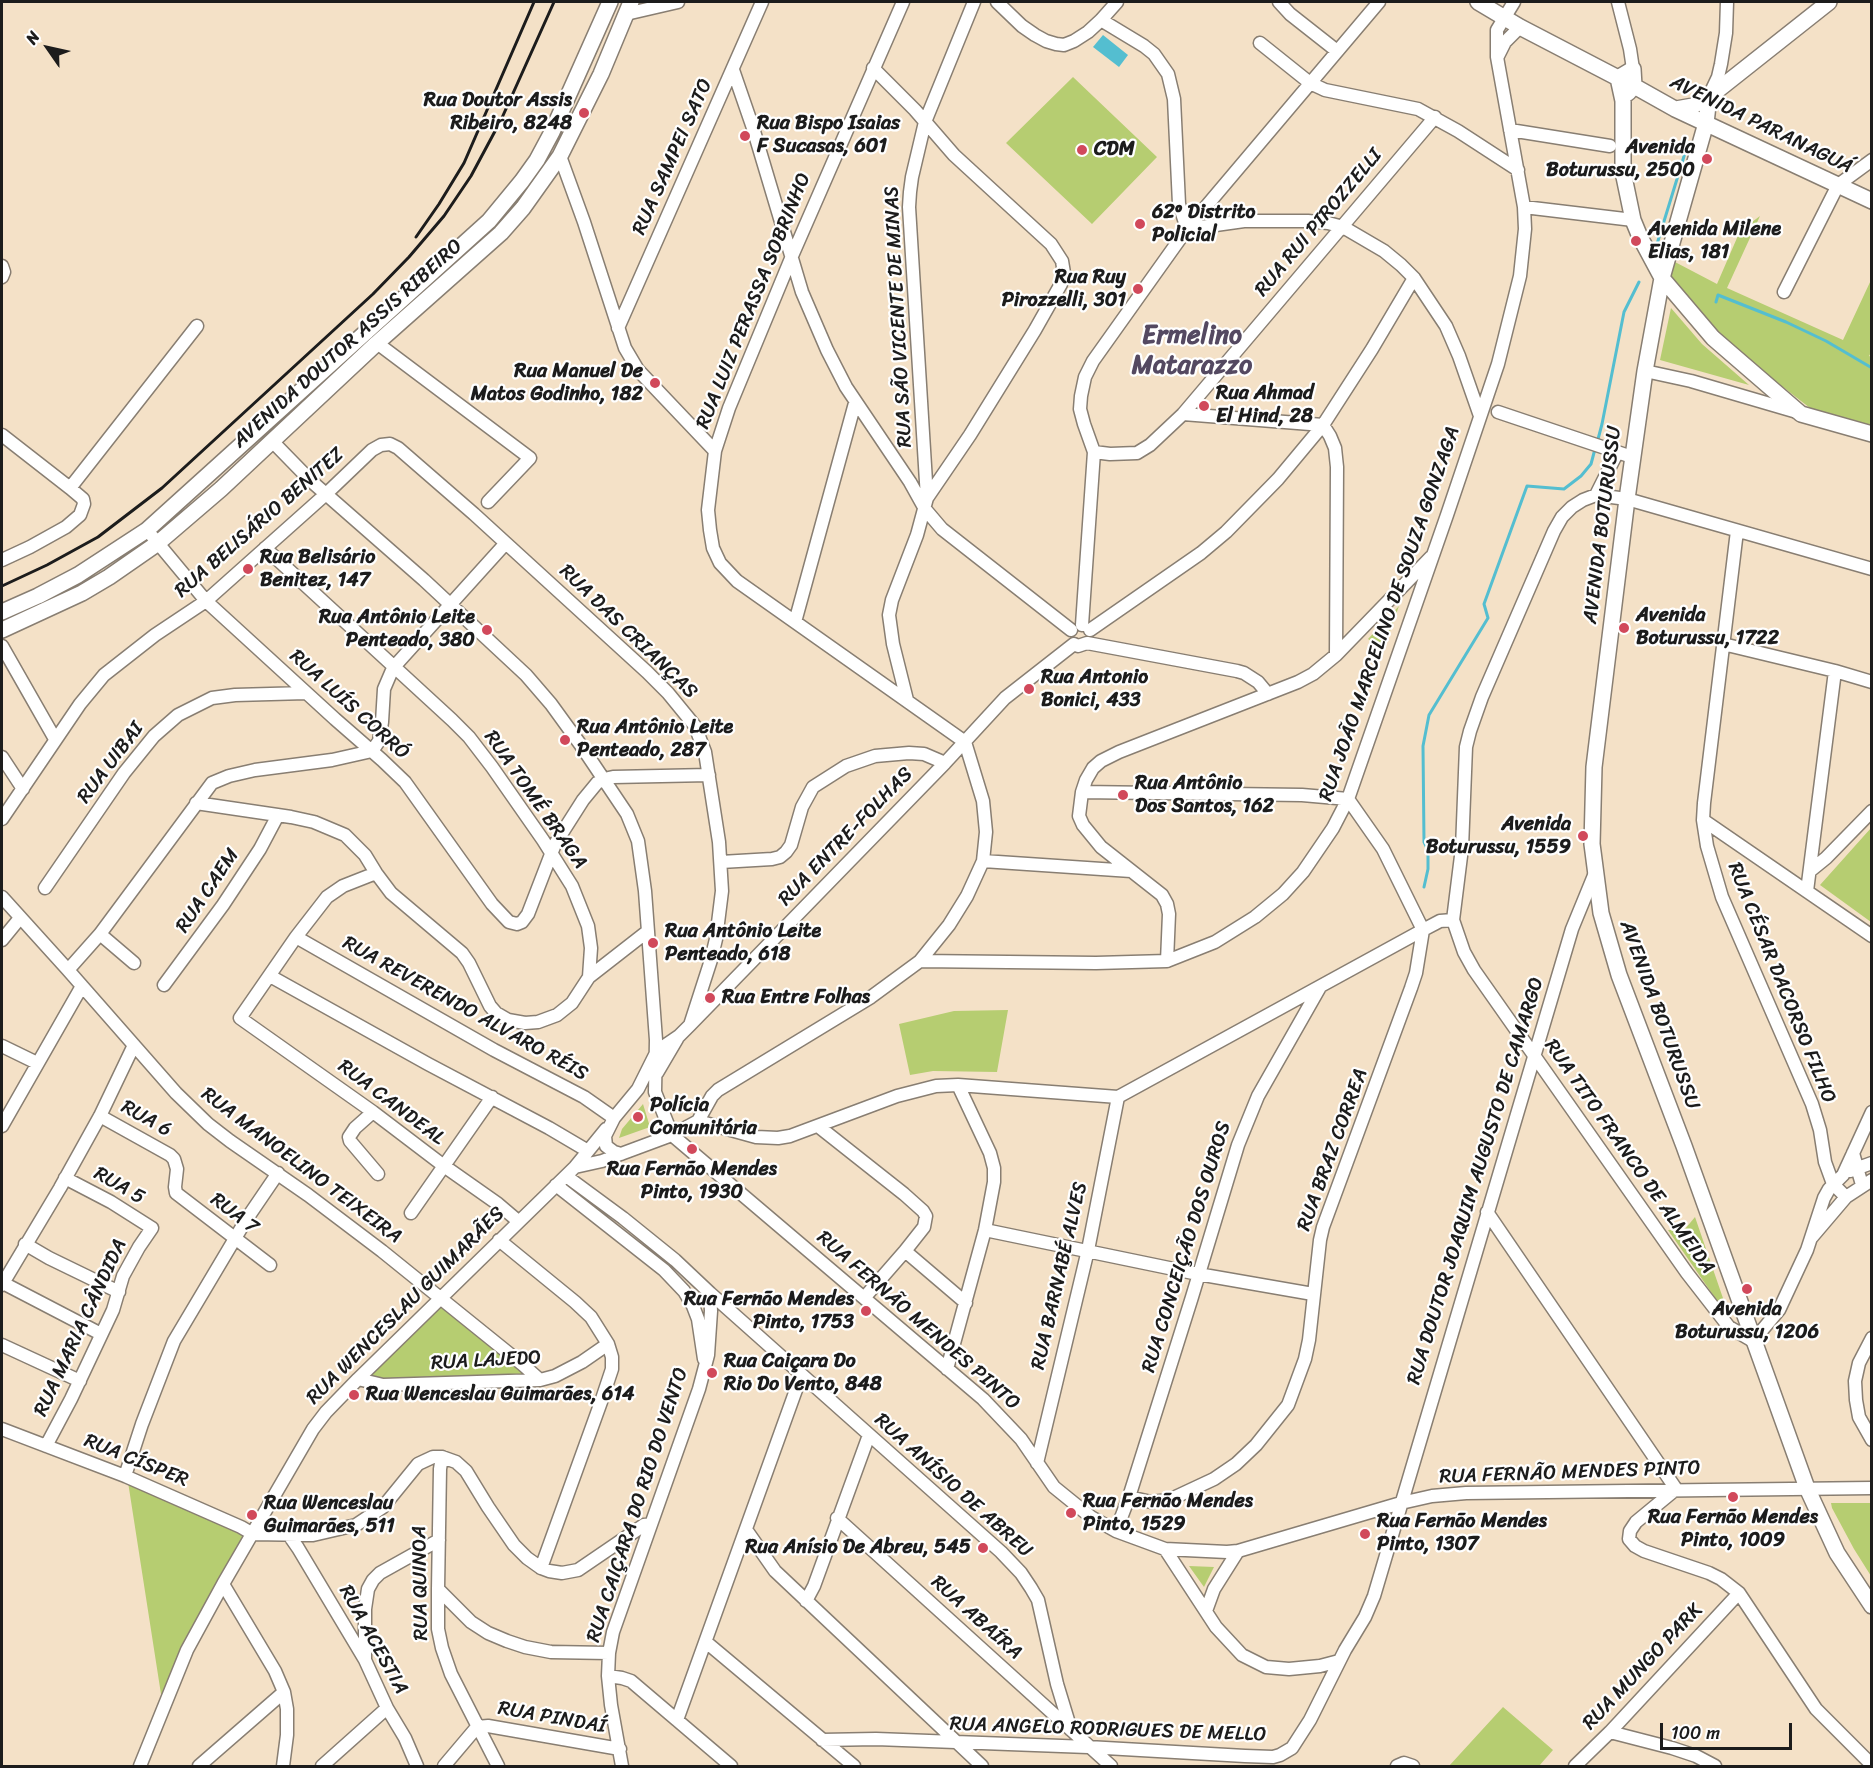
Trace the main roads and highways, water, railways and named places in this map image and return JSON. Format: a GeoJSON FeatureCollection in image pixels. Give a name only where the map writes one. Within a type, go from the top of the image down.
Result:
{"type":"FeatureCollection","features":[{"type":"Feature","properties":{"kind":"main road","name":"AVENIDA DOUTOR ASSIS RIBEIRO"},"geometry":{"type":"LineString","coordinates":[[38,596],[88,569],[147,530],[489,221],[537,160],[552,132],[610,2]]}},
{"type":"Feature","properties":{"kind":"main road"},"geometry":{"type":"LineString","coordinates":[[1478,2],[1520,27],[1618,78]]}},
{"type":"Feature","properties":{"kind":"main road"},"geometry":{"type":"LineString","coordinates":[[1676,109],[1693,106],[1708,98],[1829,2]]}},
{"type":"Feature","properties":{"kind":"main road","name":"AVENIDA DOUTOR ASSIS RIBEIRO"},"geometry":{"type":"LineString","coordinates":[[2,630],[82,593],[110,577],[158,543],[221,489],[377,343],[501,233],[523,208],[560,156],[601,74],[628,8]]}},
{"type":"Feature","properties":{"kind":"main road"},"geometry":{"type":"LineString","coordinates":[[1618,78],[1633,69],[1634,86],[1623,101]]}},
{"type":"Feature","properties":{"kind":"main road"},"geometry":{"type":"LineString","coordinates":[[1618,78],[1623,101],[1623,172],[1633,220],[1662,278],[1713,338],[1801,414],[1872,434]]}},
{"type":"Feature","properties":{"kind":"main road","name":"AVENIDA PARANAGUÁ"},"geometry":{"type":"LineString","coordinates":[[1634,86],[1676,109],[1872,201]]}},
{"type":"Feature","properties":{"kind":"main road","name":"AVENIDA BOTURUSSU"},"geometry":{"type":"LineString","coordinates":[[1708,98],[1706,123],[1662,278],[1632,457],[1593,767],[1591,819],[1595,873],[1602,923],[1619,975],[1696,1178],[1807,1488],[1837,1553],[1872,1606]]}},
{"type":"Feature","properties":{"kind":"main road"},"geometry":{"type":"LineString","coordinates":[[2,612],[38,596],[47,604],[47,610]]}},
{"type":"Feature","properties":{"kind":"water"},"geometry":{"type":"Polygon","coordinates":[[[1103,35],[1128,55],[1119,67],[1093,47],[1103,35]]]}},
{"type":"Feature","properties":{"kind":"waterway"},"geometry":{"type":"LineString","coordinates":[[1657,244],[1685,153]]}},
{"type":"Feature","properties":{"kind":"waterway"},"geometry":{"type":"LineString","coordinates":[[1597,443],[1624,312],[1639,282]]}},
{"type":"Feature","properties":{"kind":"waterway"},"geometry":{"type":"LineString","coordinates":[[1716,302],[1718,295],[1786,322],[1826,341],[1872,368]]}},
{"type":"Feature","properties":{"kind":"waterway"},"geometry":{"type":"LineString","coordinates":[[1424,887],[1428,869],[1428,850],[1424,842],[1423,746],[1429,715],[1488,618],[1484,604],[1527,486],[1564,489],[1581,476],[1591,464],[1595,449]]}},
{"type":"Feature","properties":{"kind":"railway"},"geometry":{"type":"LineString","coordinates":[[416,237],[464,163],[534,2]]}},
{"type":"Feature","properties":{"kind":"railway"},"geometry":{"type":"LineString","coordinates":[[2,586],[98,537],[162,488],[373,294],[409,257],[444,216],[471,176],[501,120],[554,2]]}},
{"type":"Feature","properties":{"kind":"place","name":"Rua Doutor Assis Ribeiro, 8248"},"geometry":{"type":"Point","coordinates":[584,113]}},
{"type":"Feature","properties":{"kind":"place","name":"Rua Bispo Isaias F Sucasas, 601"},"geometry":{"type":"Point","coordinates":[745,136]}},
{"type":"Feature","properties":{"kind":"place","name":"CDM"},"geometry":{"type":"Point","coordinates":[1082,150]}},
{"type":"Feature","properties":{"kind":"place","name":"Avenida Boturussu, 2500"},"geometry":{"type":"Point","coordinates":[1707,159]}},
{"type":"Feature","properties":{"kind":"place","name":"62º Distrito Policial"},"geometry":{"type":"Point","coordinates":[1140,224]}},
{"type":"Feature","properties":{"kind":"place","name":"Avenida Milene Elias, 181"},"geometry":{"type":"Point","coordinates":[1636,241]}},
{"type":"Feature","properties":{"kind":"place","name":"Rua Ruy Pirozzelli, 301"},"geometry":{"type":"Point","coordinates":[1138,289]}},
{"type":"Feature","properties":{"kind":"place","name":"Rua Manuel De Matos Godinho, 182"},"geometry":{"type":"Point","coordinates":[655,383]}},
{"type":"Feature","properties":{"kind":"place","name":"Rua Ahmad El Hind, 28"},"geometry":{"type":"Point","coordinates":[1204,406]}},
{"type":"Feature","properties":{"kind":"place","name":"Rua Belisário Benitez, 147"},"geometry":{"type":"Point","coordinates":[248,569]}},
{"type":"Feature","properties":{"kind":"place","name":"Avenida Boturussu, 1722"},"geometry":{"type":"Point","coordinates":[1624,628]}},
{"type":"Feature","properties":{"kind":"place","name":"Rua Antônio Leite Penteado, 380"},"geometry":{"type":"Point","coordinates":[487,630]}},
{"type":"Feature","properties":{"kind":"place","name":"Rua Antonio Bonici, 433"},"geometry":{"type":"Point","coordinates":[1029,689]}},
{"type":"Feature","properties":{"kind":"place","name":"Rua Antônio Leite Penteado, 287"},"geometry":{"type":"Point","coordinates":[565,740]}},
{"type":"Feature","properties":{"kind":"place","name":"Rua Antônio Dos Santos, 162"},"geometry":{"type":"Point","coordinates":[1123,795]}},
{"type":"Feature","properties":{"kind":"place","name":"Avenida Boturussu, 1559"},"geometry":{"type":"Point","coordinates":[1583,836]}},
{"type":"Feature","properties":{"kind":"place","name":"Rua Antônio Leite Penteado, 618"},"geometry":{"type":"Point","coordinates":[653,943]}},
{"type":"Feature","properties":{"kind":"place","name":"Rua Entre Folhas"},"geometry":{"type":"Point","coordinates":[710,998]}},
{"type":"Feature","properties":{"kind":"place","name":"Polícia Comunitária"},"geometry":{"type":"Point","coordinates":[638,1117]}},
{"type":"Feature","properties":{"kind":"place","name":"Rua Fernão Mendes Pinto, 1930"},"geometry":{"type":"Point","coordinates":[692,1149]}},
{"type":"Feature","properties":{"kind":"place","name":"Avenida Boturussu, 1206"},"geometry":{"type":"Point","coordinates":[1747,1289]}},
{"type":"Feature","properties":{"kind":"place","name":"Rua Fernão Mendes Pinto, 1753"},"geometry":{"type":"Point","coordinates":[866,1311]}},
{"type":"Feature","properties":{"kind":"place","name":"Rua Caiçara Do Rio Do Vento, 848"},"geometry":{"type":"Point","coordinates":[712,1373]}},
{"type":"Feature","properties":{"kind":"place","name":"Rua Wenceslau Guimarães, 614"},"geometry":{"type":"Point","coordinates":[354,1395]}},
{"type":"Feature","properties":{"kind":"place","name":"Rua Fernão Mendes Pinto, 1009"},"geometry":{"type":"Point","coordinates":[1733,1497]}},
{"type":"Feature","properties":{"kind":"place","name":"Rua Fernão Mendes Pinto, 1529"},"geometry":{"type":"Point","coordinates":[1071,1513]}},
{"type":"Feature","properties":{"kind":"place","name":"Rua Wenceslau Guimarães, 511"},"geometry":{"type":"Point","coordinates":[252,1515]}},
{"type":"Feature","properties":{"kind":"place","name":"Rua Fernão Mendes Pinto, 1307"},"geometry":{"type":"Point","coordinates":[1365,1534]}},
{"type":"Feature","properties":{"kind":"place","name":"Rua Anísio De Abreu, 545"},"geometry":{"type":"Point","coordinates":[983,1548]}},
{"type":"Feature","properties":{"kind":"district","name":"Ermelino Matarazzo"},"geometry":{"type":"Point","coordinates":[1192,351]}}]}
